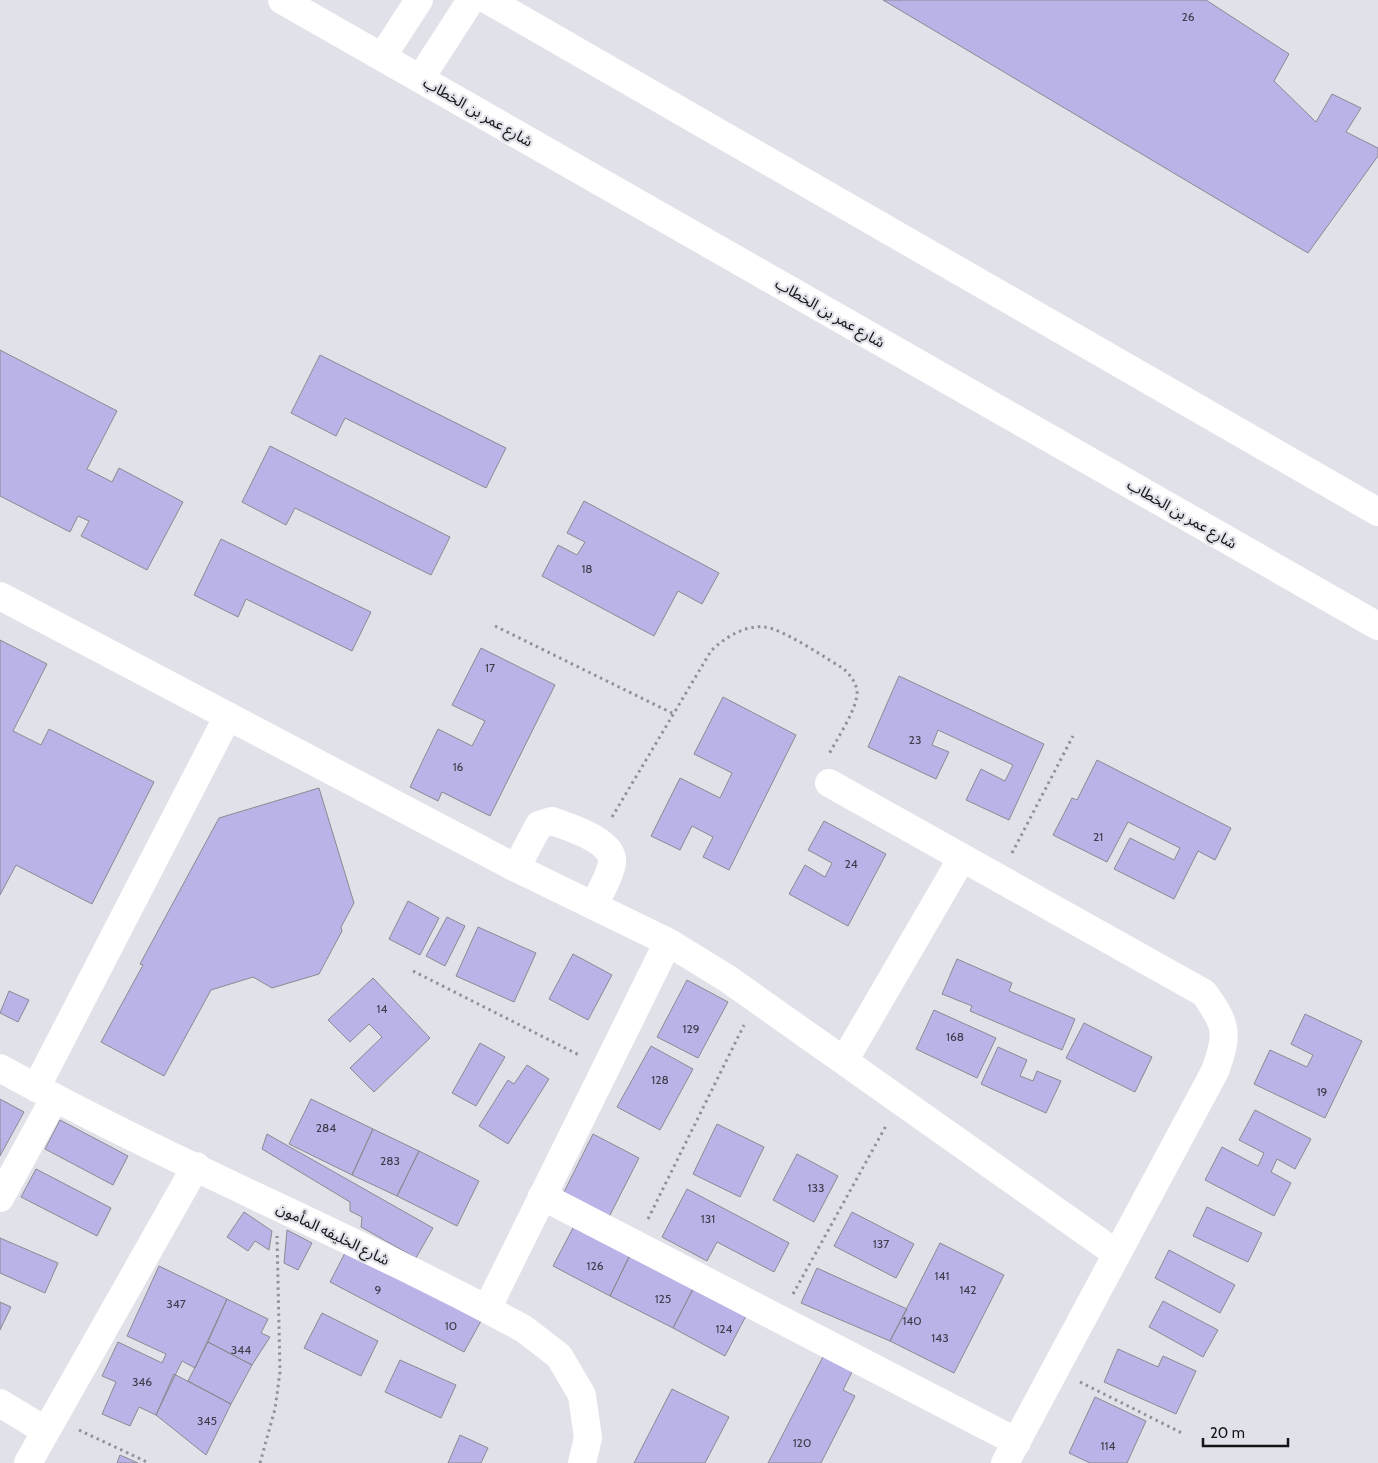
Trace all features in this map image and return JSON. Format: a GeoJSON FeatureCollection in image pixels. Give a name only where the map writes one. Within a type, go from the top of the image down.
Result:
{"type":"FeatureCollection","features":[{"type":"Feature","properties":{"kind":"street","name":"شارع عمر بن الخطاب"},"geometry":{"type":"LineString","coordinates":[[282,0],[1378,626]]}},
{"type":"Feature","properties":{"kind":"street"},"geometry":{"type":"LineString","coordinates":[[382,57],[419,0]]}},
{"type":"Feature","properties":{"kind":"street"},"geometry":{"type":"LineString","coordinates":[[420,79],[471,0]]}},
{"type":"Feature","properties":{"kind":"street"},"geometry":{"type":"LineString","coordinates":[[488,0],[1378,512]]}},
{"type":"Feature","properties":{"kind":"street"},"geometry":{"type":"LineString","coordinates":[[0,596],[516,868],[668,942],[757,999],[1117,1254]]}},
{"type":"Feature","properties":{"kind":"street"},"geometry":{"type":"LineString","coordinates":[[0,1198],[45,1094],[228,716]]}},
{"type":"Feature","properties":{"kind":"street"},"geometry":{"type":"LineString","coordinates":[[542,1196],[779,1319],[1011,1452],[1215,1071],[1225,1044],[1221,1016],[1204,993],[829,782]]}},
{"type":"Feature","properties":{"kind":"street"},"geometry":{"type":"LineString","coordinates":[[516,868],[539,825],[552,821],[598,841],[606,846],[611,854],[612,863],[594,906]]}},
{"type":"Feature","properties":{"kind":"street"},"geometry":{"type":"LineString","coordinates":[[844,1061],[962,858]]}},
{"type":"Feature","properties":{"kind":"street"},"geometry":{"type":"LineString","coordinates":[[487,1309],[668,942]]}},
{"type":"Feature","properties":{"kind":"street","name":"شارع الخليفه المأمون"},"geometry":{"type":"LineString","coordinates":[[0,1068],[45,1094],[487,1309],[524,1330],[559,1356],[582,1395],[588,1438],[582,1463]]}},
{"type":"Feature","properties":{"kind":"street"},"geometry":{"type":"LineString","coordinates":[[28,1463],[196,1166]]}},
{"type":"Feature","properties":{"kind":"street"},"geometry":{"type":"LineString","coordinates":[[0,1403],[50,1424]]}},
{"type":"Feature","properties":{"kind":"path"},"geometry":{"type":"LineString","coordinates":[[495,626],[674,714]]}},
{"type":"Feature","properties":{"kind":"path"},"geometry":{"type":"LineString","coordinates":[[598,841],[711,651],[720,642],[745,629],[772,628],[844,669],[853,678],[857,690],[856,703],[822,768],[823,776],[829,782]]}},
{"type":"Feature","properties":{"kind":"path"},"geometry":{"type":"LineString","coordinates":[[999,878],[1072,736]]}},
{"type":"Feature","properties":{"kind":"path"},"geometry":{"type":"LineString","coordinates":[[413,970],[606,1068]]}},
{"type":"Feature","properties":{"kind":"path"},"geometry":{"type":"LineString","coordinates":[[636,1244],[757,999]]}},
{"type":"Feature","properties":{"kind":"path"},"geometry":{"type":"LineString","coordinates":[[779,1319],[900,1100]]}},
{"type":"Feature","properties":{"kind":"path"},"geometry":{"type":"LineString","coordinates":[[260,1463],[275,1409],[280,1372],[277,1206]]}},
{"type":"Feature","properties":{"kind":"path"},"geometry":{"type":"LineString","coordinates":[[1055,1369],[1184,1434]]}},
{"type":"Feature","properties":{"kind":"path"},"geometry":{"type":"LineString","coordinates":[[50,1424],[149,1463]]}},
{"type":"Feature","properties":{"kind":"building"},"geometry":{"type":"Polygon","coordinates":[[[883,0],[1206,0],[1289,54],[1274,81],[1316,122],[1332,94],[1361,108],[1346,132],[1378,148],[1378,156],[1308,253],[883,0]]]}},
{"type":"Feature","properties":{"kind":"building"},"geometry":{"type":"Polygon","coordinates":[[[0,350],[117,411],[87,469],[112,482],[119,468],[183,502],[147,570],[81,536],[89,521],[78,516],[70,532],[0,496],[0,350]]]}},
{"type":"Feature","properties":{"kind":"building"},"geometry":{"type":"Polygon","coordinates":[[[320,355],[506,448],[486,488],[345,418],[336,436],[291,413],[320,355]]]}},
{"type":"Feature","properties":{"kind":"building"},"geometry":{"type":"Polygon","coordinates":[[[270,446],[450,537],[431,575],[295,508],[286,525],[242,502],[270,446]]]}},
{"type":"Feature","properties":{"kind":"building"},"geometry":{"type":"Polygon","coordinates":[[[584,501],[719,573],[702,604],[678,591],[654,636],[542,576],[558,545],[577,555],[585,542],[567,533],[584,501]]]}},
{"type":"Feature","properties":{"kind":"building"},"geometry":{"type":"Polygon","coordinates":[[[221,539],[371,612],[352,651],[246,599],[238,617],[194,595],[221,539]]]}},
{"type":"Feature","properties":{"kind":"building"},"geometry":{"type":"Polygon","coordinates":[[[0,640],[47,664],[13,731],[41,745],[49,729],[154,782],[92,904],[16,865],[0,895],[0,640]]]}},
{"type":"Feature","properties":{"kind":"building"},"geometry":{"type":"Polygon","coordinates":[[[481,648],[555,685],[490,816],[442,792],[438,801],[410,787],[438,729],[472,746],[485,721],[452,705],[481,648]]]}},
{"type":"Feature","properties":{"kind":"building"},"geometry":{"type":"Polygon","coordinates":[[[899,676],[1044,744],[1009,820],[966,800],[981,769],[1005,781],[1013,765],[938,730],[932,745],[949,752],[936,779],[868,747],[899,676]]]}},
{"type":"Feature","properties":{"kind":"building"},"geometry":{"type":"Polygon","coordinates":[[[723,697],[796,735],[729,870],[703,857],[713,837],[692,826],[680,850],[651,836],[680,778],[720,798],[732,773],[694,754],[723,697]]]}},
{"type":"Feature","properties":{"kind":"building"},"geometry":{"type":"Polygon","coordinates":[[[1097,760],[1231,828],[1215,860],[1198,851],[1174,899],[1114,869],[1130,838],[1174,860],[1180,848],[1128,822],[1107,862],[1053,835],[1072,798],[1077,800],[1097,760]]]}},
{"type":"Feature","properties":{"kind":"building"},"geometry":{"type":"Polygon","coordinates":[[[319,788],[354,903],[341,927],[342,931],[319,974],[272,988],[253,977],[211,990],[164,1076],[101,1042],[143,965],[140,964],[219,818],[319,788]]]}},
{"type":"Feature","properties":{"kind":"building"},"geometry":{"type":"Polygon","coordinates":[[[824,821],[886,854],[848,926],[789,894],[805,865],[825,877],[832,863],[808,850],[824,821]]]}},
{"type":"Feature","properties":{"kind":"building"},"geometry":{"type":"Polygon","coordinates":[[[408,901],[439,918],[420,955],[389,939],[408,901]]]}},
{"type":"Feature","properties":{"kind":"building"},"geometry":{"type":"Polygon","coordinates":[[[447,917],[465,926],[445,966],[426,956],[447,917]]]}},
{"type":"Feature","properties":{"kind":"building"},"geometry":{"type":"Polygon","coordinates":[[[478,927],[536,953],[514,1002],[456,976],[478,927]]]}},
{"type":"Feature","properties":{"kind":"building"},"geometry":{"type":"Polygon","coordinates":[[[573,954],[612,975],[588,1020],[549,999],[573,954]]]}},
{"type":"Feature","properties":{"kind":"building"},"geometry":{"type":"Polygon","coordinates":[[[957,959],[1012,983],[1009,991],[1075,1019],[1062,1050],[970,1011],[972,1006],[942,994],[957,959]]]}},
{"type":"Feature","properties":{"kind":"building"},"geometry":{"type":"Polygon","coordinates":[[[373,978],[430,1038],[374,1092],[350,1068],[382,1037],[369,1024],[350,1042],[328,1020],[373,978]]]}},
{"type":"Feature","properties":{"kind":"building"},"geometry":{"type":"Polygon","coordinates":[[[687,980],[728,1002],[698,1058],[657,1037],[687,980]]]}},
{"type":"Feature","properties":{"kind":"building"},"geometry":{"type":"Polygon","coordinates":[[[9,991],[29,1000],[18,1022],[0,1013],[9,991]]]}},
{"type":"Feature","properties":{"kind":"building"},"geometry":{"type":"Polygon","coordinates":[[[934,1010],[996,1038],[977,1078],[916,1049],[934,1010]]]}},
{"type":"Feature","properties":{"kind":"building"},"geometry":{"type":"Polygon","coordinates":[[[1305,1014],[1362,1041],[1325,1118],[1254,1084],[1270,1050],[1307,1067],[1313,1055],[1291,1044],[1305,1014]]]}},
{"type":"Feature","properties":{"kind":"building"},"geometry":{"type":"Polygon","coordinates":[[[1084,1023],[1152,1057],[1135,1092],[1066,1058],[1084,1023]]]}},
{"type":"Feature","properties":{"kind":"building"},"geometry":{"type":"Polygon","coordinates":[[[480,1043],[505,1057],[476,1106],[452,1093],[480,1043]]]}},
{"type":"Feature","properties":{"kind":"building"},"geometry":{"type":"Polygon","coordinates":[[[651,1046],[693,1069],[660,1130],[617,1107],[651,1046]]]}},
{"type":"Feature","properties":{"kind":"building"},"geometry":{"type":"Polygon","coordinates":[[[998,1047],[1027,1060],[1020,1076],[1033,1081],[1037,1071],[1061,1081],[1046,1113],[981,1084],[998,1047]]]}},
{"type":"Feature","properties":{"kind":"building"},"geometry":{"type":"Polygon","coordinates":[[[527,1065],[549,1079],[508,1144],[479,1126],[508,1080],[514,1084],[527,1065]]]}},
{"type":"Feature","properties":{"kind":"building"},"geometry":{"type":"Polygon","coordinates":[[[0,1099],[24,1112],[0,1156],[0,1099]]]}},
{"type":"Feature","properties":{"kind":"building"},"geometry":{"type":"Polygon","coordinates":[[[311,1099],[373,1129],[352,1175],[289,1144],[311,1099]]]}},
{"type":"Feature","properties":{"kind":"building"},"geometry":{"type":"Polygon","coordinates":[[[1255,1110],[1311,1139],[1295,1169],[1277,1159],[1271,1172],[1291,1183],[1274,1216],[1205,1180],[1222,1147],[1258,1166],[1264,1153],[1239,1140],[1255,1110]]]}},
{"type":"Feature","properties":{"kind":"building"},"geometry":{"type":"Polygon","coordinates":[[[60,1120],[128,1156],[113,1185],[45,1149],[60,1120]]]}},
{"type":"Feature","properties":{"kind":"building"},"geometry":{"type":"Polygon","coordinates":[[[717,1124],[764,1147],[740,1197],[693,1174],[717,1124]]]}},
{"type":"Feature","properties":{"kind":"building"},"geometry":{"type":"Polygon","coordinates":[[[373,1129],[419,1151],[397,1196],[352,1175],[373,1129]]]}},
{"type":"Feature","properties":{"kind":"building"},"geometry":{"type":"Polygon","coordinates":[[[267,1134],[433,1228],[416,1258],[361,1227],[362,1217],[350,1211],[350,1202],[262,1149],[267,1134]]]}},
{"type":"Feature","properties":{"kind":"building"},"geometry":{"type":"Polygon","coordinates":[[[593,1134],[639,1158],[609,1217],[563,1194],[593,1134]]]}},
{"type":"Feature","properties":{"kind":"building"},"geometry":{"type":"Polygon","coordinates":[[[419,1151],[479,1181],[457,1226],[397,1196],[419,1151]]]}},
{"type":"Feature","properties":{"kind":"building"},"geometry":{"type":"Polygon","coordinates":[[[797,1154],[838,1176],[814,1222],[773,1200],[797,1154]]]}},
{"type":"Feature","properties":{"kind":"building"},"geometry":{"type":"Polygon","coordinates":[[[36,1169],[111,1208],[97,1236],[21,1197],[36,1169]]]}},
{"type":"Feature","properties":{"kind":"building"},"geometry":{"type":"Polygon","coordinates":[[[687,1189],[789,1243],[774,1272],[717,1242],[707,1261],[662,1237],[687,1189]]]}},
{"type":"Feature","properties":{"kind":"building"},"geometry":{"type":"Polygon","coordinates":[[[1207,1207],[1262,1233],[1248,1262],[1193,1236],[1207,1207]]]}},
{"type":"Feature","properties":{"kind":"building"},"geometry":{"type":"Polygon","coordinates":[[[244,1212],[272,1231],[269,1250],[255,1241],[248,1251],[227,1237],[244,1212]]]}},
{"type":"Feature","properties":{"kind":"building"},"geometry":{"type":"Polygon","coordinates":[[[852,1212],[914,1244],[896,1278],[834,1246],[852,1212]]]}},
{"type":"Feature","properties":{"kind":"building"},"geometry":{"type":"Polygon","coordinates":[[[574,1226],[631,1253],[610,1296],[553,1266],[574,1226]]]}},
{"type":"Feature","properties":{"kind":"building"},"geometry":{"type":"Polygon","coordinates":[[[287,1230],[312,1243],[298,1270],[284,1263],[287,1230]]]}},
{"type":"Feature","properties":{"kind":"building"},"geometry":{"type":"Polygon","coordinates":[[[0,1238],[58,1263],[45,1293],[0,1273],[0,1238]]]}},
{"type":"Feature","properties":{"kind":"building"},"geometry":{"type":"Polygon","coordinates":[[[940,1243],[1004,1275],[954,1373],[890,1341],[940,1243]]]}},
{"type":"Feature","properties":{"kind":"building"},"geometry":{"type":"Polygon","coordinates":[[[1169,1250],[1235,1285],[1220,1313],[1155,1278],[1169,1250]]]}},
{"type":"Feature","properties":{"kind":"building"},"geometry":{"type":"Polygon","coordinates":[[[346,1251],[481,1321],[464,1352],[330,1282],[346,1251]]]}},
{"type":"Feature","properties":{"kind":"building"},"geometry":{"type":"Polygon","coordinates":[[[631,1253],[695,1285],[673,1328],[610,1296],[631,1253]]]}},
{"type":"Feature","properties":{"kind":"building"},"geometry":{"type":"Polygon","coordinates":[[[159,1266],[227,1299],[195,1368],[182,1361],[156,1415],[139,1407],[130,1426],[102,1414],[116,1382],[102,1376],[118,1342],[162,1363],[166,1354],[127,1336],[159,1266]]]}},
{"type":"Feature","properties":{"kind":"building"},"geometry":{"type":"Polygon","coordinates":[[[817,1268],[907,1309],[890,1341],[801,1303],[817,1268]]]}},
{"type":"Feature","properties":{"kind":"building"},"geometry":{"type":"Polygon","coordinates":[[[695,1285],[748,1312],[725,1356],[673,1328],[695,1285]]]}},
{"type":"Feature","properties":{"kind":"building"},"geometry":{"type":"Polygon","coordinates":[[[227,1299],[268,1319],[261,1333],[270,1337],[252,1365],[208,1342],[227,1299]]]}},
{"type":"Feature","properties":{"kind":"building"},"geometry":{"type":"Polygon","coordinates":[[[1163,1301],[1218,1330],[1203,1357],[1149,1327],[1163,1301]]]}},
{"type":"Feature","properties":{"kind":"building"},"geometry":{"type":"Polygon","coordinates":[[[0,1302],[11,1307],[0,1330],[0,1302]]]}},
{"type":"Feature","properties":{"kind":"building"},"geometry":{"type":"Polygon","coordinates":[[[322,1313],[378,1341],[361,1376],[304,1348],[322,1313]]]}},
{"type":"Feature","properties":{"kind":"building"},"geometry":{"type":"Polygon","coordinates":[[[208,1342],[252,1365],[231,1404],[188,1381],[208,1342]]]}},
{"type":"Feature","properties":{"kind":"building"},"geometry":{"type":"Polygon","coordinates":[[[1118,1349],[1158,1367],[1163,1356],[1196,1371],[1176,1414],[1104,1382],[1118,1349]]]}},
{"type":"Feature","properties":{"kind":"building"},"geometry":{"type":"Polygon","coordinates":[[[826,1351],[855,1366],[843,1390],[855,1396],[821,1463],[768,1463],[826,1351]]]}},
{"type":"Feature","properties":{"kind":"building"},"geometry":{"type":"Polygon","coordinates":[[[400,1360],[456,1385],[441,1418],[385,1392],[400,1360]]]}},
{"type":"Feature","properties":{"kind":"building"},"geometry":{"type":"Polygon","coordinates":[[[174,1374],[231,1404],[206,1455],[156,1415],[174,1374]]]}},
{"type":"Feature","properties":{"kind":"building"},"geometry":{"type":"Polygon","coordinates":[[[672,1389],[729,1417],[705,1463],[634,1463],[672,1389]]]}},
{"type":"Feature","properties":{"kind":"building"},"geometry":{"type":"Polygon","coordinates":[[[1095,1397],[1146,1421],[1127,1463],[1090,1463],[1069,1453],[1095,1397]]]}},
{"type":"Feature","properties":{"kind":"building"},"geometry":{"type":"Polygon","coordinates":[[[460,1435],[488,1448],[481,1463],[448,1463],[460,1435]]]}},
{"type":"Feature","properties":{"kind":"building"},"geometry":{"type":"Polygon","coordinates":[[[120,1455],[138,1463],[117,1463],[120,1455]]]}}]}
